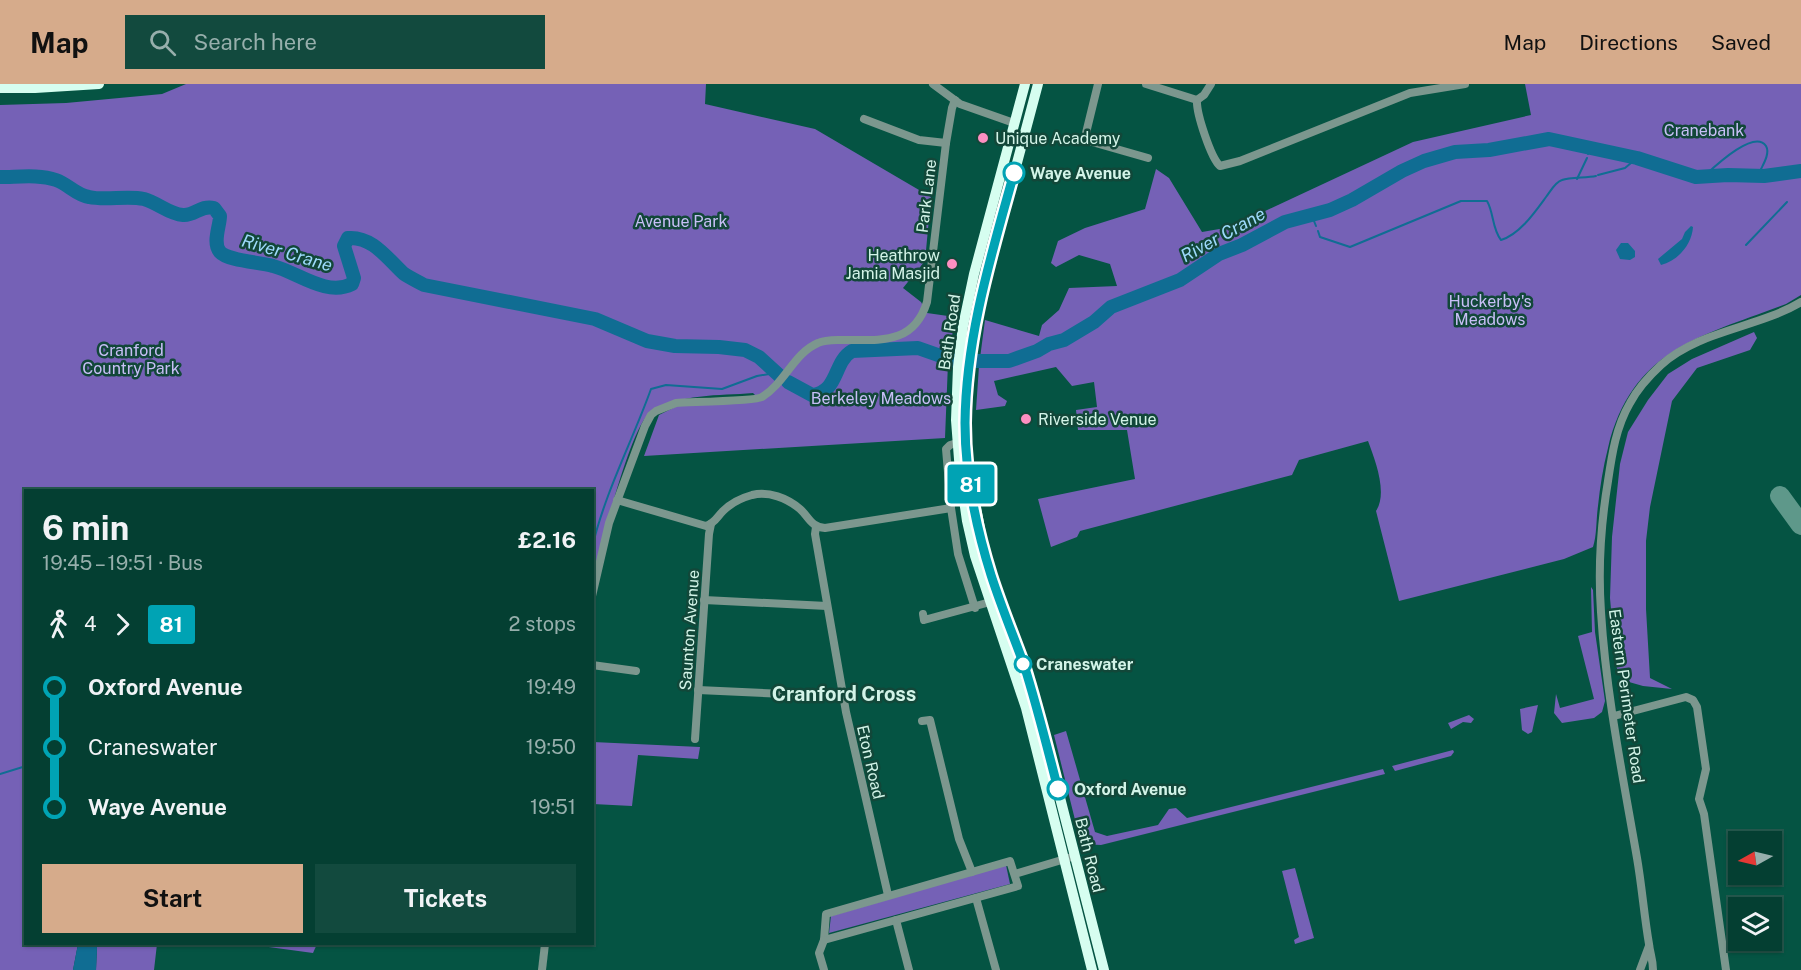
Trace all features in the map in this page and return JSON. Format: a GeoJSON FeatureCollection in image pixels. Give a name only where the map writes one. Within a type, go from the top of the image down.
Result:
{"type":"FeatureCollection","features":[{"type":"Feature","properties":{"kind":"highway"},"geometry":{"type":"LineString","coordinates":[[0,88],[99,84]]}},
{"type":"Feature","properties":{"kind":"highway","name":"Bath Road"},"geometry":{"type":"LineString","coordinates":[[1025,84],[970,292],[956,420],[957,443],[967,521],[975,556],[1031,690],[1070,857],[1092,970]]}},
{"type":"Feature","properties":{"kind":"highway","name":"Bath Road"},"geometry":{"type":"LineString","coordinates":[[966,341],[979,303],[1038,84]]}},
{"type":"Feature","properties":{"kind":"highway","name":"Bath Road"},"geometry":{"type":"LineString","coordinates":[[963,367],[969,475],[995,601]]}},
{"type":"Feature","properties":{"kind":"highway","name":"Bath Road"},"geometry":{"type":"LineString","coordinates":[[1070,857],[1104,970]]}},
{"type":"Feature","properties":{"kind":"street"},"geometry":{"type":"LineString","coordinates":[[933,84],[966,107],[1014,123]]}},
{"type":"Feature","properties":{"kind":"street"},"geometry":{"type":"LineString","coordinates":[[1098,84],[1086,138],[1092,142],[1148,158]]}},
{"type":"Feature","properties":{"kind":"street"},"geometry":{"type":"LineString","coordinates":[[1146,84],[1197,100]]}},
{"type":"Feature","properties":{"kind":"street"},"geometry":{"type":"LineString","coordinates":[[1197,100],[1204,95],[1211,84]]}},
{"type":"Feature","properties":{"kind":"street"},"geometry":{"type":"LineString","coordinates":[[1197,100],[1197,108],[1212,152],[1216,163],[1220,166],[1240,161],[1410,93],[1465,84]]}},
{"type":"Feature","properties":{"kind":"street","name":"Park Lane"},"geometry":{"type":"LineString","coordinates":[[617,500],[645,426],[656,411],[676,403],[761,398],[781,380],[807,349],[820,341],[890,338],[904,334],[917,325],[927,302],[946,143],[955,100]]}},
{"type":"Feature","properties":{"kind":"street"},"geometry":{"type":"LineString","coordinates":[[864,119],[919,140],[946,143]]}},
{"type":"Feature","properties":{"kind":"street","name":"Eastern Perimeter Road"},"geometry":{"type":"LineString","coordinates":[[1653,970],[1653,955],[1649,946],[1600,612],[1602,532],[1613,449],[1623,417],[1639,389],[1663,363],[1688,347],[1780,313],[1801,302]]}},
{"type":"Feature","properties":{"kind":"street"},"geometry":{"type":"LineString","coordinates":[[957,443],[946,448],[951,508],[958,554],[975,608]]}},
{"type":"Feature","properties":{"kind":"street"},"geometry":{"type":"LineString","coordinates":[[594,587],[604,541],[617,500],[706,526],[711,524],[731,504],[744,497],[763,494],[785,499],[801,510],[816,527],[825,528],[951,508]]}},
{"type":"Feature","properties":{"kind":"street","name":"Saunton Avenue"},"geometry":{"type":"LineString","coordinates":[[695,739],[711,524]]}},
{"type":"Feature","properties":{"kind":"street","name":"Eton Road"},"geometry":{"type":"LineString","coordinates":[[816,527],[815,534],[843,694],[888,895]]}},
{"type":"Feature","properties":{"kind":"street"},"geometry":{"type":"LineString","coordinates":[[704,600],[827,606]]}},
{"type":"Feature","properties":{"kind":"street"},"geometry":{"type":"LineString","coordinates":[[924,620],[995,601]]}},
{"type":"Feature","properties":{"kind":"street"},"geometry":{"type":"LineString","coordinates":[[594,665],[636,671]]}},
{"type":"Feature","properties":{"kind":"street"},"geometry":{"type":"LineString","coordinates":[[698,690],[831,696],[843,694]]}},
{"type":"Feature","properties":{"kind":"street"},"geometry":{"type":"LineString","coordinates":[[1614,716],[1686,697],[1693,700],[1697,707],[1706,769],[1699,800],[1704,814],[1726,970]]}},
{"type":"Feature","properties":{"kind":"street"},"geometry":{"type":"LineString","coordinates":[[922,721],[930,720],[959,838],[972,872]]}},
{"type":"Feature","properties":{"kind":"street"},"geometry":{"type":"LineString","coordinates":[[1014,874],[1070,857]]}},
{"type":"Feature","properties":{"kind":"street"},"geometry":{"type":"LineString","coordinates":[[824,940],[1017,886],[1010,861],[825,914],[824,940],[819,953],[824,970]]}},
{"type":"Feature","properties":{"kind":"street"},"geometry":{"type":"LineString","coordinates":[[976,898],[996,970]]}},
{"type":"Feature","properties":{"kind":"street"},"geometry":{"type":"LineString","coordinates":[[896,920],[909,970]]}},
{"type":"Feature","properties":{"kind":"street"},"geometry":{"type":"LineString","coordinates":[[542,970],[545,945]]}},
{"type":"Feature","properties":{"kind":"street"},"geometry":{"type":"LineString","coordinates":[[1640,970],[1649,946]]}},
{"type":"Feature","properties":{"kind":"green space"},"geometry":{"type":"Polygon","coordinates":[[[186,84],[706,84],[705,104],[815,129],[931,197],[925,261],[903,288],[921,302],[927,313],[955,317],[948,363],[945,438],[644,456],[659,415],[677,406],[761,401],[753,393],[686,399],[661,407],[650,413],[642,423],[634,441],[616,491],[594,577],[594,489],[24,489],[24,945],[78,945],[73,970],[0,970],[0,105],[66,103],[162,94],[186,84]]]}},
{"type":"Feature","properties":{"kind":"green space","name":"Huckerby's Meadows"},"geometry":{"type":"Polygon","coordinates":[[[1525,84],[1801,84],[1801,295],[1786,304],[1700,337],[1675,350],[1653,367],[1634,388],[1619,414],[1608,448],[1593,547],[1564,559],[1399,601],[1376,511],[1381,486],[1368,441],[1299,460],[1292,475],[1080,531],[1077,537],[1051,547],[1038,499],[1135,479],[1127,430],[1078,430],[1076,410],[1097,407],[1094,382],[1072,386],[1056,367],[994,381],[998,395],[1007,401],[1005,406],[976,410],[985,320],[1039,336],[1042,325],[1059,310],[1069,288],[1117,286],[1110,264],[1079,255],[1056,267],[1051,263],[1058,241],[1085,228],[1145,209],[1156,169],[1169,178],[1202,232],[1231,227],[1413,142],[1531,115],[1525,84]]]}},
{"type":"Feature","properties":{"kind":"green space"},"geometry":{"type":"Polygon","coordinates":[[[1754,332],[1757,338],[1750,350],[1697,368],[1672,401],[1650,507],[1646,541],[1646,609],[1650,678],[1672,689],[1643,686],[1622,680],[1616,666],[1610,598],[1612,537],[1620,464],[1628,432],[1668,374],[1692,359],[1754,332]]]}},
{"type":"Feature","properties":{"kind":"green space"},"geometry":{"type":"Polygon","coordinates":[[[1591,587],[1605,701],[1602,712],[1594,718],[1562,723],[1554,713],[1556,694],[1560,708],[1594,699],[1578,636],[1592,632],[1591,587]]]}},
{"type":"Feature","properties":{"kind":"green space"},"geometry":{"type":"Polygon","coordinates":[[[1538,705],[1532,732],[1528,734],[1522,730],[1520,709],[1538,705]]]}},
{"type":"Feature","properties":{"kind":"green space"},"geometry":{"type":"Polygon","coordinates":[[[1469,715],[1474,719],[1471,723],[1463,722],[1451,729],[1448,723],[1469,715]]]}},
{"type":"Feature","properties":{"kind":"green space"},"geometry":{"type":"Polygon","coordinates":[[[1066,731],[1095,832],[1107,836],[1158,825],[1169,809],[1176,808],[1187,818],[1383,769],[1385,774],[1101,845],[1081,844],[1054,735],[1066,731]]]}},
{"type":"Feature","properties":{"kind":"green space"},"geometry":{"type":"Polygon","coordinates":[[[594,742],[700,747],[698,759],[638,755],[632,806],[594,804],[594,742]]]}},
{"type":"Feature","properties":{"kind":"green space"},"geometry":{"type":"Polygon","coordinates":[[[1453,750],[1451,756],[1395,771],[1392,766],[1453,750]]]}},
{"type":"Feature","properties":{"kind":"green space"},"geometry":{"type":"Polygon","coordinates":[[[1006,865],[1010,884],[829,933],[831,916],[1006,865]]]}},
{"type":"Feature","properties":{"kind":"green space"},"geometry":{"type":"Polygon","coordinates":[[[1295,868],[1314,938],[1295,944],[1294,940],[1299,937],[1282,871],[1295,868]]]}},
{"type":"Feature","properties":{"kind":"green space"},"geometry":{"type":"Polygon","coordinates":[[[95,945],[157,945],[154,970],[96,970],[97,947],[95,945]]]}},
{"type":"Feature","properties":{"kind":"green space"},"geometry":{"type":"Polygon","coordinates":[[[253,945],[317,945],[313,953],[253,945]]]}},
{"type":"Feature","properties":{"kind":"water"},"geometry":{"type":"Polygon","coordinates":[[[1691,226],[1693,227],[1690,240],[1683,251],[1673,260],[1661,265],[1658,259],[1682,239],[1691,226]]]}},
{"type":"Feature","properties":{"kind":"water"},"geometry":{"type":"Polygon","coordinates":[[[1621,243],[1628,243],[1635,251],[1635,257],[1630,260],[1620,259],[1616,250],[1621,243]]]}},
{"type":"Feature","properties":{"kind":"water"},"geometry":{"type":"Polygon","coordinates":[[[78,945],[95,945],[97,947],[96,970],[73,970],[78,945]]]}},
{"type":"Feature","properties":{"kind":"waterway","name":"River Crane"},"geometry":{"type":"LineString","coordinates":[[788,382],[812,395],[821,393],[832,383],[842,362],[852,351],[918,348],[955,361],[1009,361],[1064,340],[1094,322],[1111,307],[1180,280],[1219,254],[1242,245],[1285,222],[1330,210],[1402,171],[1424,161],[1455,152],[1489,150],[1549,139],[1637,158],[1696,177],[1764,176],[1801,171]]}},
{"type":"Feature","properties":{"kind":"waterway","name":"River Crane"},"geometry":{"type":"LineString","coordinates":[[1702,178],[1723,159],[1752,142],[1760,142],[1766,146],[1766,158],[1761,169],[1764,176]]}},
{"type":"Feature","properties":{"kind":"waterway","name":"River Crane"},"geometry":{"type":"LineString","coordinates":[[1588,148],[1588,154]]}},
{"type":"Feature","properties":{"kind":"waterway"},"geometry":{"type":"LineString","coordinates":[[1577,179],[1587,158]]}},
{"type":"Feature","properties":{"kind":"waterway"},"geometry":{"type":"LineString","coordinates":[[1598,175],[1625,168],[1637,158]]}},
{"type":"Feature","properties":{"kind":"waterway"},"geometry":{"type":"LineString","coordinates":[[1318,231],[1320,237],[1350,247],[1461,201],[1487,201],[1501,240],[1514,233],[1526,222],[1559,181],[1596,176]]}},
{"type":"Feature","properties":{"kind":"waterway","name":"River Crane"},"geometry":{"type":"LineString","coordinates":[[0,177],[49,178],[84,196],[144,199],[173,213],[183,215],[209,207],[214,208],[220,216],[217,244],[224,255],[273,266],[332,288],[352,284],[354,278],[344,246],[348,238],[357,238],[372,244],[403,273],[424,285],[595,319],[647,341],[675,346],[745,350],[759,357],[782,378]]}},
{"type":"Feature","properties":{"kind":"waterway"},"geometry":{"type":"LineString","coordinates":[[1746,245],[1787,202]]}},
{"type":"Feature","properties":{"kind":"waterway"},"geometry":{"type":"LineString","coordinates":[[1312,216],[1316,226]]}},
{"type":"Feature","properties":{"kind":"waterway"},"geometry":{"type":"LineString","coordinates":[[594,540],[611,487],[651,389],[666,385],[722,389],[757,376],[775,373]]}},
{"type":"Feature","properties":{"kind":"waterway"},"geometry":{"type":"LineString","coordinates":[[0,774],[24,767]]}},
{"type":"Feature","properties":{"kind":"taxiway"},"geometry":{"type":"LineString","coordinates":[[1780,496],[1801,525]]}},
{"type":"Feature","properties":{"kind":"bus line","name":"81"},"geometry":{"type":"LineString","coordinates":[[1014,173],[981,294],[971,341],[965,425],[969,475],[984,550],[999,600],[1024,666],[1058,789]]}},
{"type":"Feature","properties":{"kind":"place","name":"Unique Academy"},"geometry":{"type":"Point","coordinates":[983,138]}},
{"type":"Feature","properties":{"kind":"place","name":"Waye Avenue"},"geometry":{"type":"Point","coordinates":[1014,173]}},
{"type":"Feature","properties":{"kind":"place","name":"Heathrow Jamia Masjid"},"geometry":{"type":"Point","coordinates":[952,264]}},
{"type":"Feature","properties":{"kind":"place","name":"Riverside Venue"},"geometry":{"type":"Point","coordinates":[1026,419]}},
{"type":"Feature","properties":{"kind":"place","name":"Craneswater"},"geometry":{"type":"Point","coordinates":[1023,664]}},
{"type":"Feature","properties":{"kind":"place","name":"Oxford Avenue"},"geometry":{"type":"Point","coordinates":[1058,789]}},
{"type":"Feature","properties":{"kind":"district","name":"Cranford Cross"},"geometry":{"type":"Point","coordinates":[844,694]}},
{"type":"Feature","properties":{"kind":"park label","name":"Cranebank"},"geometry":{"type":"Point","coordinates":[1704,130]}},
{"type":"Feature","properties":{"kind":"park label","name":"Avenue Park"},"geometry":{"type":"Point","coordinates":[681,221]}},
{"type":"Feature","properties":{"kind":"park label","name":"Cranford Country Park"},"geometry":{"type":"Point","coordinates":[131,359]}},
{"type":"Feature","properties":{"kind":"park label","name":"Berkeley Meadows"},"geometry":{"type":"Point","coordinates":[881,398]}}]}
